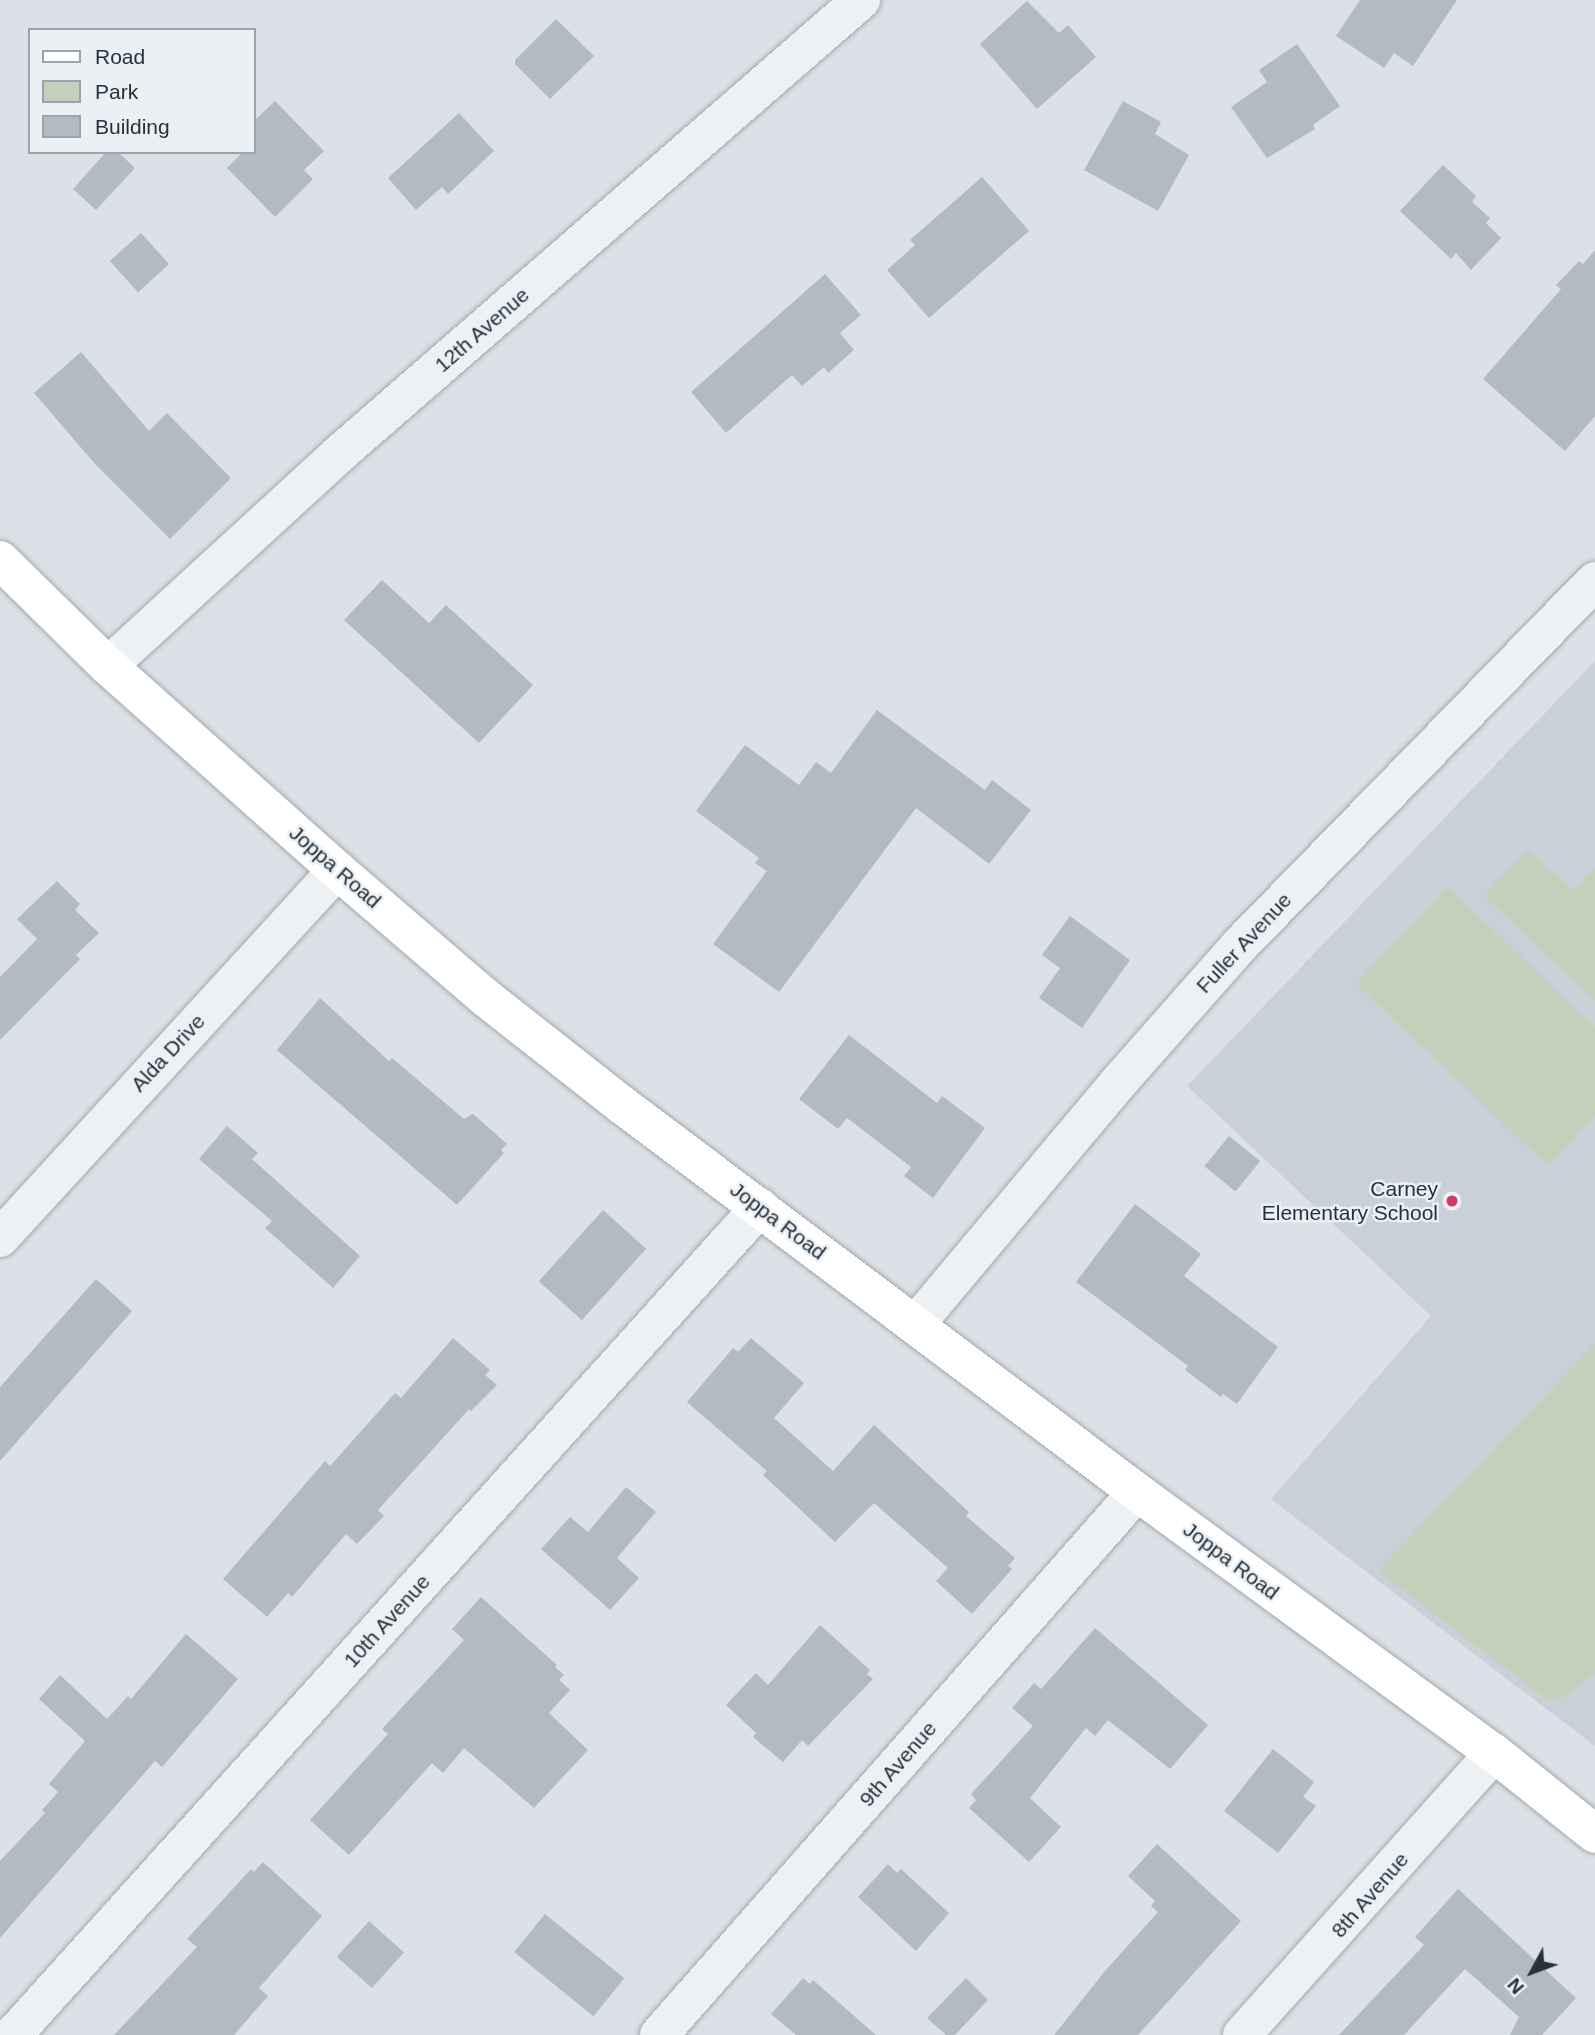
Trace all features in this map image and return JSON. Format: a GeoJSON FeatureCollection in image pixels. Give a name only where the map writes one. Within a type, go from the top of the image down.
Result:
{"type":"FeatureCollection","features":[{"type":"Feature","properties":{"kind":"main road","name":"Joppa Road"},"geometry":{"type":"LineString","coordinates":[[0,560],[108,666],[337,870],[486,998],[1137,1492],[1494,1753],[1595,1834]]}},
{"type":"Feature","properties":{"kind":"street","name":"12th Avenue"},"geometry":{"type":"LineString","coordinates":[[108,666],[339,454],[861,0]]}},
{"type":"Feature","properties":{"kind":"street","name":"Fuller Avenue"},"geometry":{"type":"LineString","coordinates":[[915,1325],[1118,1083],[1241,943],[1595,581]]}},
{"type":"Feature","properties":{"kind":"street","name":"Alda Drive"},"geometry":{"type":"LineString","coordinates":[[0,1238],[337,870]]}},
{"type":"Feature","properties":{"kind":"street","name":"10th Avenue"},"geometry":{"type":"LineString","coordinates":[[13,2035],[760,1208]]}},
{"type":"Feature","properties":{"kind":"street","name":"9th Avenue"},"geometry":{"type":"LineString","coordinates":[[659,2035],[1137,1492]]}},
{"type":"Feature","properties":{"kind":"street","name":"8th Avenue"},"geometry":{"type":"LineString","coordinates":[[1242,2035],[1494,1753]]}},
{"type":"Feature","properties":{"kind":"shaded area","name":"Carney Elementary School"},"geometry":{"type":"Polygon","coordinates":[[[1595,661],[1595,1746],[1271,1499],[1431,1316],[1187,1086],[1595,661]]]}},
{"type":"Feature","properties":{"kind":"green space"},"geometry":{"type":"Polygon","coordinates":[[[1528,849],[1573,891],[1595,868],[1595,1001],[1484,896],[1528,849]]]}},
{"type":"Feature","properties":{"kind":"green space"},"geometry":{"type":"Polygon","coordinates":[[[1448,887],[1595,1027],[1595,1116],[1548,1166],[1356,984],[1448,887]]]}},
{"type":"Feature","properties":{"kind":"green space"},"geometry":{"type":"Polygon","coordinates":[[[1595,1344],[1595,1673],[1567,1696],[1549,1701],[1378,1571],[1595,1344]]]}},
{"type":"Feature","properties":{"kind":"building"},"geometry":{"type":"Polygon","coordinates":[[[1360,0],[1457,0],[1413,66],[1394,53],[1384,68],[1336,36],[1360,0]]]}},
{"type":"Feature","properties":{"kind":"building"},"geometry":{"type":"Polygon","coordinates":[[[1027,1],[1059,33],[1068,25],[1096,57],[1037,109],[980,44],[1027,1]]]}},
{"type":"Feature","properties":{"kind":"building"},"geometry":{"type":"Polygon","coordinates":[[[556,19],[594,56],[550,99],[515,64],[515,60],[556,19]]]}},
{"type":"Feature","properties":{"kind":"building"},"geometry":{"type":"Polygon","coordinates":[[[1297,44],[1340,106],[1313,125],[1315,129],[1267,158],[1231,107],[1267,82],[1259,70],[1297,44]]]}},
{"type":"Feature","properties":{"kind":"building"},"geometry":{"type":"Polygon","coordinates":[[[275,101],[324,151],[304,170],[313,179],[275,217],[227,168],[241,154],[256,154],[256,119],[275,101]]]}},
{"type":"Feature","properties":{"kind":"building"},"geometry":{"type":"Polygon","coordinates":[[[1123,101],[1161,122],[1155,134],[1189,155],[1158,211],[1084,170],[1123,101]]]}},
{"type":"Feature","properties":{"kind":"building"},"geometry":{"type":"Polygon","coordinates":[[[459,113],[494,151],[448,194],[442,187],[416,210],[388,178],[459,113]]]}},
{"type":"Feature","properties":{"kind":"building"},"geometry":{"type":"Polygon","coordinates":[[[104,154],[120,154],[135,168],[96,210],[73,189],[104,154]]]}},
{"type":"Feature","properties":{"kind":"building"},"geometry":{"type":"Polygon","coordinates":[[[1443,165],[1476,196],[1472,202],[1490,218],[1486,223],[1501,238],[1471,270],[1456,253],[1451,259],[1400,211],[1443,165]]]}},
{"type":"Feature","properties":{"kind":"building"},"geometry":{"type":"Polygon","coordinates":[[[982,177],[1029,231],[929,318],[887,270],[915,245],[910,240],[982,177]]]}},
{"type":"Feature","properties":{"kind":"building"},"geometry":{"type":"Polygon","coordinates":[[[141,233],[169,264],[138,292],[110,261],[141,233]]]}},
{"type":"Feature","properties":{"kind":"building"},"geometry":{"type":"Polygon","coordinates":[[[1595,250],[1595,416],[1565,451],[1483,379],[1561,289],[1556,285],[1579,261],[1583,264],[1595,250]]]}},
{"type":"Feature","properties":{"kind":"building"},"geometry":{"type":"Polygon","coordinates":[[[825,274],[861,315],[840,333],[854,350],[828,373],[824,367],[802,386],[792,375],[726,433],[691,392],[825,274]]]}},
{"type":"Feature","properties":{"kind":"building"},"geometry":{"type":"Polygon","coordinates":[[[81,352],[149,431],[167,413],[231,478],[170,539],[95,464],[34,393],[81,352]]]}},
{"type":"Feature","properties":{"kind":"building"},"geometry":{"type":"Polygon","coordinates":[[[382,580],[429,623],[446,605],[533,685],[479,743],[344,620],[382,580]]]}},
{"type":"Feature","properties":{"kind":"building"},"geometry":{"type":"Polygon","coordinates":[[[877,710],[985,790],[992,780],[1031,810],[989,864],[916,808],[779,992],[713,944],[767,871],[755,863],[759,858],[696,811],[745,745],[799,785],[816,762],[831,773],[877,710]]]}},
{"type":"Feature","properties":{"kind":"building"},"geometry":{"type":"Polygon","coordinates":[[[57,881],[80,904],[75,910],[99,933],[76,955],[80,959],[0,1040],[0,977],[37,939],[17,919],[57,881]]]}},
{"type":"Feature","properties":{"kind":"building"},"geometry":{"type":"Polygon","coordinates":[[[1070,916],[1130,960],[1082,1028],[1039,998],[1060,968],[1042,955],[1070,916]]]}},
{"type":"Feature","properties":{"kind":"building"},"geometry":{"type":"Polygon","coordinates":[[[320,998],[389,1061],[392,1058],[464,1119],[473,1114],[507,1144],[501,1150],[504,1153],[457,1205],[277,1050],[320,998]]]}},
{"type":"Feature","properties":{"kind":"building"},"geometry":{"type":"Polygon","coordinates":[[[849,1035],[937,1103],[942,1096],[985,1128],[933,1198],[904,1176],[911,1167],[847,1118],[838,1129],[799,1099],[849,1035]]]}},
{"type":"Feature","properties":{"kind":"building"},"geometry":{"type":"Polygon","coordinates":[[[227,1126],[258,1153],[252,1159],[360,1256],[333,1288],[265,1228],[272,1221],[199,1159],[227,1126]]]}},
{"type":"Feature","properties":{"kind":"building"},"geometry":{"type":"Polygon","coordinates":[[[1229,1136],[1260,1161],[1236,1191],[1204,1166],[1229,1136]]]}},
{"type":"Feature","properties":{"kind":"building"},"geometry":{"type":"Polygon","coordinates":[[[1135,1204],[1201,1254],[1184,1276],[1278,1347],[1237,1404],[1223,1394],[1221,1397],[1185,1370],[1188,1366],[1076,1282],[1135,1204]]]}},
{"type":"Feature","properties":{"kind":"building"},"geometry":{"type":"Polygon","coordinates":[[[603,1210],[646,1249],[582,1320],[539,1281],[603,1210]]]}},
{"type":"Feature","properties":{"kind":"building"},"geometry":{"type":"Polygon","coordinates":[[[96,1279],[132,1311],[0,1461],[0,1387],[96,1279]]]}},
{"type":"Feature","properties":{"kind":"building"},"geometry":{"type":"Polygon","coordinates":[[[453,1338],[490,1370],[485,1375],[497,1385],[471,1411],[469,1409],[378,1510],[384,1516],[357,1544],[346,1534],[292,1597],[288,1593],[267,1617],[223,1579],[325,1461],[330,1466],[395,1393],[401,1398],[453,1338]]]}},
{"type":"Feature","properties":{"kind":"building"},"geometry":{"type":"Polygon","coordinates":[[[751,1338],[804,1383],[774,1418],[833,1471],[874,1425],[969,1512],[966,1516],[1015,1558],[1008,1566],[1012,1569],[972,1614],[936,1581],[948,1568],[874,1503],[835,1542],[763,1475],[767,1471],[687,1402],[733,1348],[738,1352],[751,1338]]]}},
{"type":"Feature","properties":{"kind":"building"},"geometry":{"type":"Polygon","coordinates":[[[626,1487],[656,1512],[617,1558],[639,1578],[610,1610],[541,1549],[570,1517],[588,1532],[626,1487]]]}},
{"type":"Feature","properties":{"kind":"building"},"geometry":{"type":"Polygon","coordinates":[[[481,1597],[557,1665],[555,1667],[564,1675],[559,1680],[570,1690],[549,1713],[588,1750],[534,1808],[464,1748],[443,1773],[432,1763],[349,1855],[310,1820],[388,1734],[382,1729],[464,1640],[452,1629],[481,1597]]]}},
{"type":"Feature","properties":{"kind":"building"},"geometry":{"type":"Polygon","coordinates":[[[820,1625],[870,1670],[867,1674],[873,1679],[808,1746],[802,1740],[783,1762],[753,1737],[756,1733],[726,1705],[756,1673],[768,1685],[820,1625]]]}},
{"type":"Feature","properties":{"kind":"building"},"geometry":{"type":"Polygon","coordinates":[[[1095,1628],[1208,1725],[1170,1769],[1108,1720],[1095,1736],[1086,1728],[1030,1798],[1061,1827],[1029,1862],[969,1808],[976,1800],[971,1794],[1033,1726],[1012,1708],[1034,1683],[1041,1689],[1095,1628]]]}},
{"type":"Feature","properties":{"kind":"building"},"geometry":{"type":"Polygon","coordinates":[[[186,1634],[238,1679],[162,1767],[155,1761],[0,1938],[0,1861],[45,1813],[42,1810],[58,1792],[49,1784],[85,1741],[39,1699],[60,1675],[107,1719],[128,1696],[131,1699],[186,1634]]]}},
{"type":"Feature","properties":{"kind":"building"},"geometry":{"type":"Polygon","coordinates":[[[1273,1749],[1314,1782],[1303,1797],[1316,1806],[1278,1853],[1224,1811],[1273,1749]]]}},
{"type":"Feature","properties":{"kind":"building"},"geometry":{"type":"Polygon","coordinates":[[[1157,1844],[1241,1921],[1138,2035],[1054,2035],[1105,1971],[1158,1912],[1151,1906],[1155,1901],[1128,1876],[1157,1844]]]}},
{"type":"Feature","properties":{"kind":"building"},"geometry":{"type":"Polygon","coordinates":[[[263,1862],[322,1916],[259,1988],[268,1996],[234,2035],[114,2035],[197,1947],[187,1939],[251,1869],[254,1872],[263,1862]]]}},
{"type":"Feature","properties":{"kind":"building"},"geometry":{"type":"Polygon","coordinates":[[[888,1864],[897,1873],[901,1869],[949,1913],[916,1951],[858,1897],[888,1864]]]}},
{"type":"Feature","properties":{"kind":"building"},"geometry":{"type":"Polygon","coordinates":[[[1458,1889],[1576,1998],[1542,2035],[1510,2035],[1519,2017],[1465,1969],[1404,2035],[1339,2035],[1424,1945],[1415,1937],[1458,1889]]]}},
{"type":"Feature","properties":{"kind":"building"},"geometry":{"type":"Polygon","coordinates":[[[545,1914],[624,1978],[593,2016],[514,1952],[545,1914]]]}},
{"type":"Feature","properties":{"kind":"building"},"geometry":{"type":"Polygon","coordinates":[[[369,1921],[404,1952],[372,1988],[337,1957],[369,1921]]]}},
{"type":"Feature","properties":{"kind":"building"},"geometry":{"type":"Polygon","coordinates":[[[803,1978],[810,1984],[813,1980],[876,2035],[796,2035],[771,2014],[803,1978]]]}},
{"type":"Feature","properties":{"kind":"building"},"geometry":{"type":"Polygon","coordinates":[[[966,1978],[988,2000],[955,2035],[946,2035],[927,2018],[966,1978]]]}},
{"type":"Feature","properties":{"kind":"place","name":"Carney Elementary School"},"geometry":{"type":"Point","coordinates":[1452,1201]}}]}
